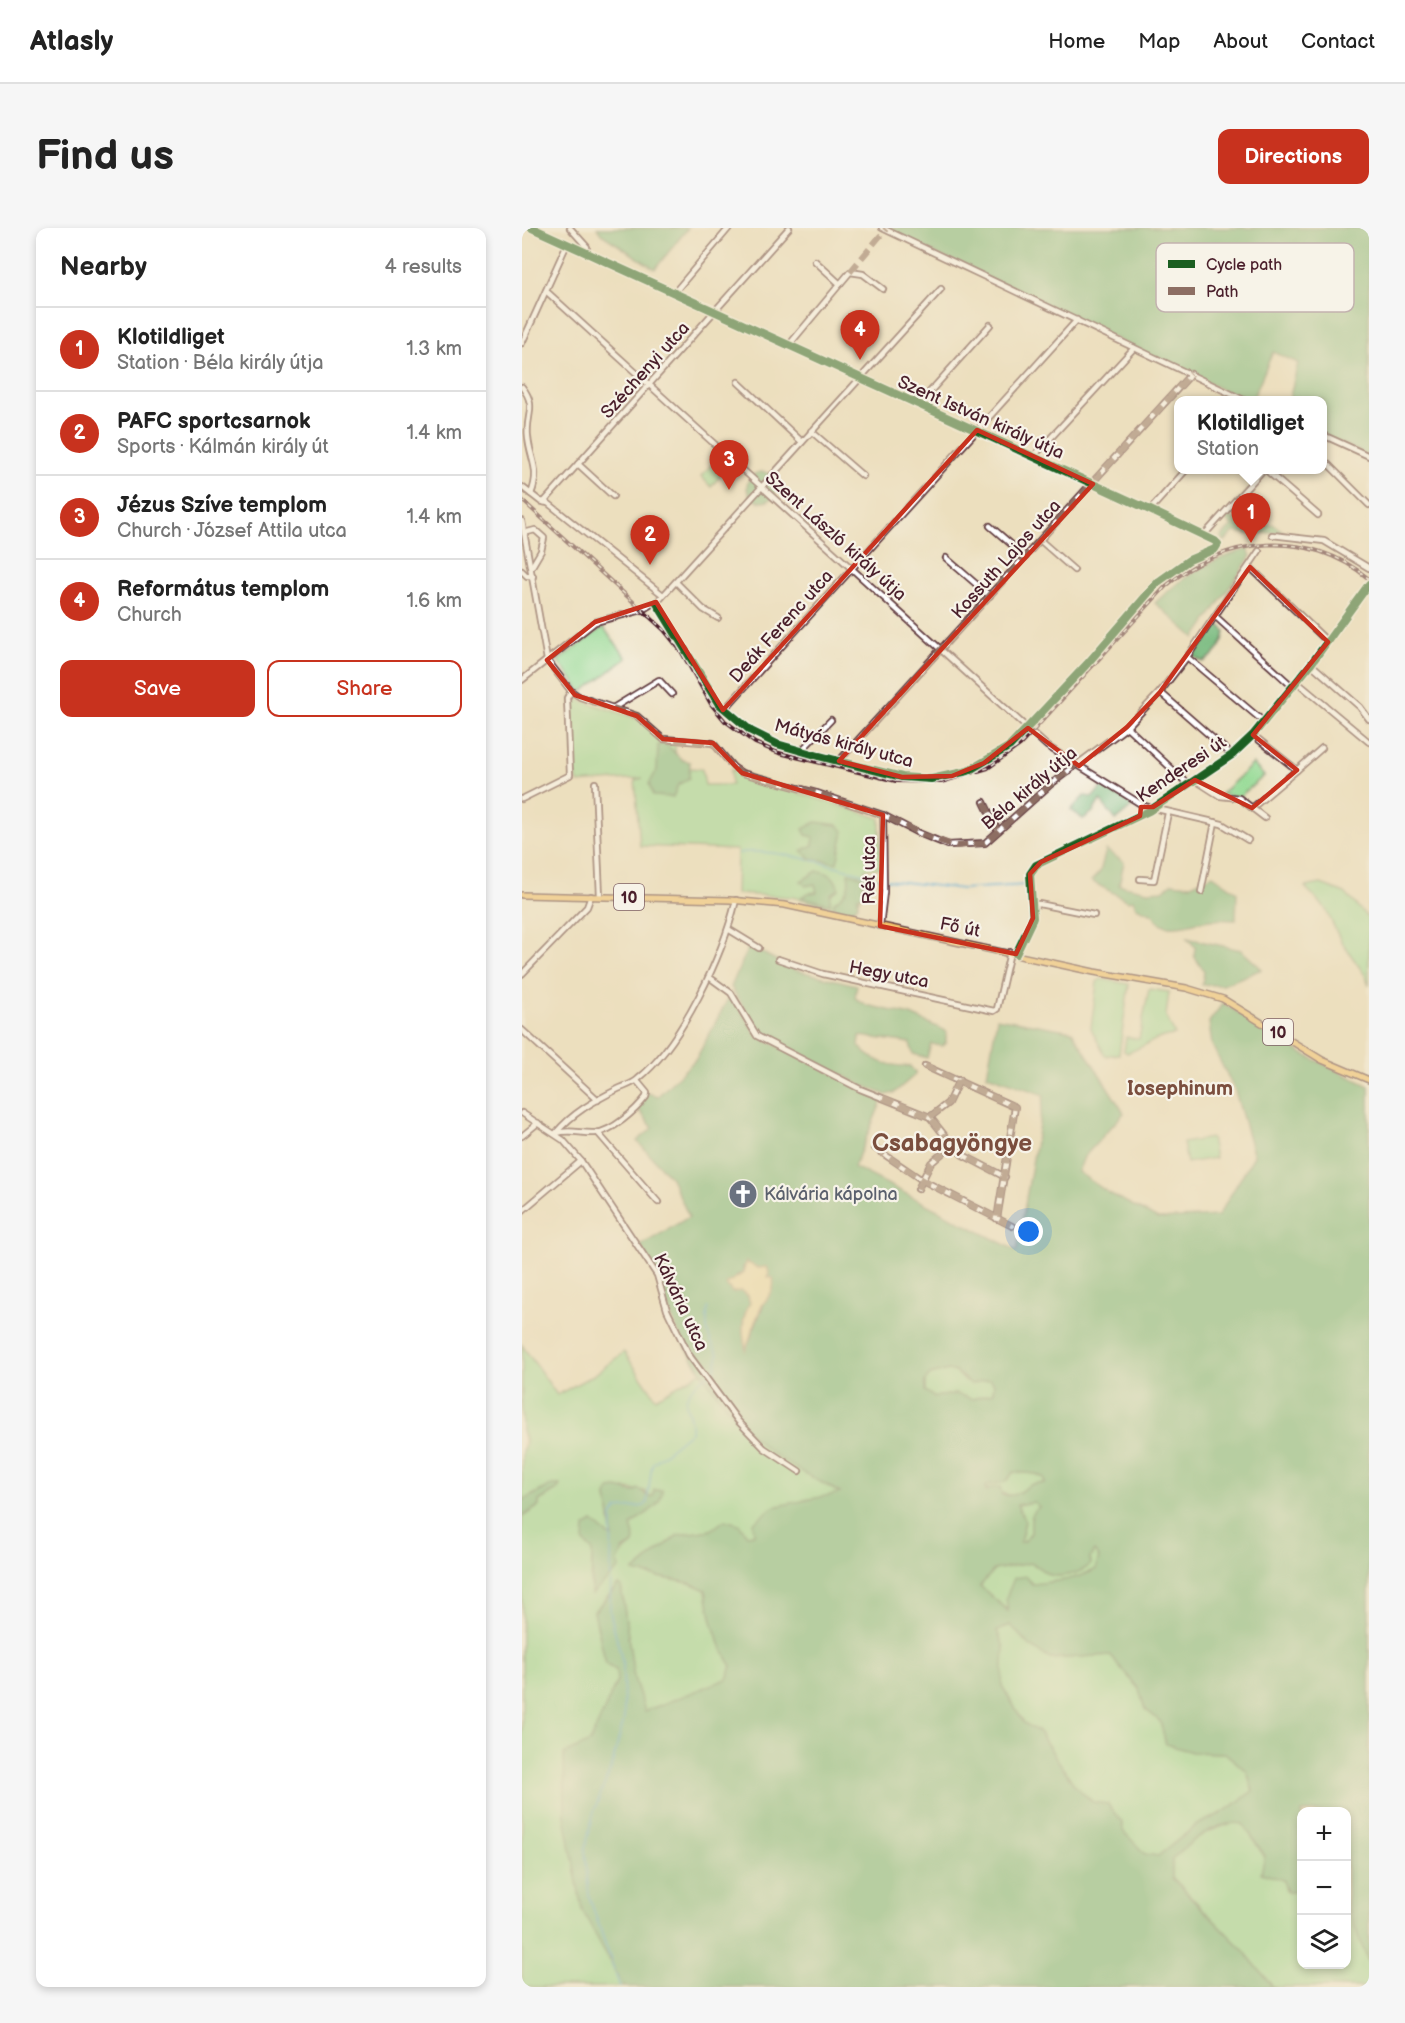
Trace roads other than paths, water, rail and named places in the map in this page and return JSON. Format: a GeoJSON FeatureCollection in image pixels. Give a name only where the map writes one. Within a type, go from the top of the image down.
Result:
{"type":"FeatureCollection","features":[{"type":"Feature","properties":{"kind":"main road","name":"Fő út"},"geometry":{"type":"LineString","coordinates":[[522,895],[736,900],[808,909],[1216,996],[1322,1060],[1369,1080]]}},
{"type":"Feature","properties":{"kind":"street","name":"Szent István király útja"},"geometry":{"type":"LineString","coordinates":[[532,228],[1204,535],[1215,541],[1218,546]]}},
{"type":"Feature","properties":{"kind":"street"},"geometry":{"type":"LineString","coordinates":[[570,228],[587,247],[586,251]]}},
{"type":"Feature","properties":{"kind":"street"},"geometry":{"type":"LineString","coordinates":[[674,293],[729,228]]}},
{"type":"Feature","properties":{"kind":"street","name":"Széchenyi utca"},"geometry":{"type":"LineString","coordinates":[[544,502],[789,228]]}},
{"type":"Feature","properties":{"kind":"street"},"geometry":{"type":"LineString","coordinates":[[882,228],[1236,396]]}},
{"type":"Feature","properties":{"kind":"street"},"geometry":{"type":"LineString","coordinates":[[522,343],[567,244]]}},
{"type":"Feature","properties":{"kind":"street"},"geometry":{"type":"LineString","coordinates":[[815,261],[840,284]]}},
{"type":"Feature","properties":{"kind":"street"},"geometry":{"type":"LineString","coordinates":[[789,345],[850,272],[863,274],[883,288]]}},
{"type":"Feature","properties":{"kind":"street"},"geometry":{"type":"LineString","coordinates":[[522,680],[595,622],[642,610],[656,602],[941,289]]}},
{"type":"Feature","properties":{"kind":"street","name":"Szent László király útja"},"geometry":{"type":"LineString","coordinates":[[546,291],[943,649],[1047,746],[1144,806]]}},
{"type":"Feature","properties":{"kind":"street","name":"Deák Ferenc utca"},"geometry":{"type":"LineString","coordinates":[[724,710],[1077,320]]}},
{"type":"Feature","properties":{"kind":"street"},"geometry":{"type":"LineString","coordinates":[[918,405],[990,326]]}},
{"type":"Feature","properties":{"kind":"street"},"geometry":{"type":"LineString","coordinates":[[1033,457],[1134,348]]}},
{"type":"Feature","properties":{"kind":"street","name":"Kossuth Lajos utca"},"geometry":{"type":"LineString","coordinates":[[839,761],[1191,374]]}},
{"type":"Feature","properties":{"kind":"street"},"geometry":{"type":"LineString","coordinates":[[738,382],[802,442]]}},
{"type":"Feature","properties":{"kind":"street"},"geometry":{"type":"LineString","coordinates":[[522,387],[531,403],[528,437],[536,467],[531,494]]}},
{"type":"Feature","properties":{"kind":"street"},"geometry":{"type":"LineString","coordinates":[[812,431],[863,476]]}},
{"type":"Feature","properties":{"kind":"street"},"geometry":{"type":"LineString","coordinates":[[1327,437],[1369,456]]}},
{"type":"Feature","properties":{"kind":"street"},"geometry":{"type":"LineString","coordinates":[[1327,463],[1369,505]]}},
{"type":"Feature","properties":{"kind":"street"},"geometry":{"type":"LineString","coordinates":[[578,464],[613,496]]}},
{"type":"Feature","properties":{"kind":"street"},"geometry":{"type":"LineString","coordinates":[[1150,510],[1182,474]]}},
{"type":"Feature","properties":{"kind":"street"},"geometry":{"type":"LineString","coordinates":[[1204,535],[1260,474]]}},
{"type":"Feature","properties":{"kind":"street"},"geometry":{"type":"LineString","coordinates":[[1269,474],[1318,515]]}},
{"type":"Feature","properties":{"kind":"street"},"geometry":{"type":"LineString","coordinates":[[522,487],[663,595]]}},
{"type":"Feature","properties":{"kind":"street"},"geometry":{"type":"LineString","coordinates":[[522,521],[548,660]]}},
{"type":"Feature","properties":{"kind":"street"},"geometry":{"type":"LineString","coordinates":[[990,526],[1026,557]]}},
{"type":"Feature","properties":{"kind":"street"},"geometry":{"type":"LineString","coordinates":[[524,533],[535,530],[544,538],[541,551],[531,568]]}},
{"type":"Feature","properties":{"kind":"street"},"geometry":{"type":"LineString","coordinates":[[1272,534],[1324,541],[1369,568]]}},
{"type":"Feature","properties":{"kind":"street"},"geometry":{"type":"LineString","coordinates":[[1041,541],[1074,570]]}},
{"type":"Feature","properties":{"kind":"street","name":"Mátyás király utca"},"geometry":{"type":"LineString","coordinates":[[656,602],[701,678],[724,710],[760,736],[801,751],[902,777],[931,779],[952,776],[984,762],[1010,746],[1158,582],[1189,560],[1214,550],[1218,546]]}},
{"type":"Feature","properties":{"kind":"street","name":"Béla király útja"},"geometry":{"type":"LineString","coordinates":[[548,660],[571,691],[580,697],[637,716],[659,736],[669,740],[713,743],[733,767],[742,773],[821,794],[882,815],[923,836],[952,846],[985,843],[1077,764],[1127,728],[1160,692],[1187,657],[1259,551]]}},
{"type":"Feature","properties":{"kind":"street"},"geometry":{"type":"LineString","coordinates":[[946,558],[990,596]]}},
{"type":"Feature","properties":{"kind":"street"},"geometry":{"type":"LineString","coordinates":[[1250,567],[1329,642]]}},
{"type":"Feature","properties":{"kind":"street"},"geometry":{"type":"LineString","coordinates":[[522,573],[533,576]]}},
{"type":"Feature","properties":{"kind":"street"},"geometry":{"type":"LineString","coordinates":[[675,582],[703,609],[718,618]]}},
{"type":"Feature","properties":{"kind":"street","name":"Kenderesi út"},"geometry":{"type":"LineString","coordinates":[[996,1011],[1013,953],[1033,918],[1030,874],[1036,865],[1140,816],[1232,755],[1253,735],[1329,642],[1369,584]]}},
{"type":"Feature","properties":{"kind":"street"},"geometry":{"type":"LineString","coordinates":[[1215,616],[1295,684],[1369,742]]}},
{"type":"Feature","properties":{"kind":"street"},"geometry":{"type":"LineString","coordinates":[[1187,657],[1264,722]]}},
{"type":"Feature","properties":{"kind":"street"},"geometry":{"type":"LineString","coordinates":[[1311,664],[1360,707],[1369,719]]}},
{"type":"Feature","properties":{"kind":"street"},"geometry":{"type":"LineString","coordinates":[[613,708],[659,680],[672,694]]}},
{"type":"Feature","properties":{"kind":"street"},"geometry":{"type":"LineString","coordinates":[[522,799],[570,775],[567,698],[571,691]]}},
{"type":"Feature","properties":{"kind":"street"},"geometry":{"type":"LineString","coordinates":[[1160,692],[1232,755]]}},
{"type":"Feature","properties":{"kind":"street"},"geometry":{"type":"LineString","coordinates":[[801,751],[831,720]]}},
{"type":"Feature","properties":{"kind":"street"},"geometry":{"type":"LineString","coordinates":[[1127,728],[1188,784]]}},
{"type":"Feature","properties":{"kind":"street"},"geometry":{"type":"LineString","coordinates":[[1253,735],[1297,770]]}},
{"type":"Feature","properties":{"kind":"street"},"geometry":{"type":"LineString","coordinates":[[1252,808],[1322,748]]}},
{"type":"Feature","properties":{"kind":"street"},"geometry":{"type":"LineString","coordinates":[[1195,780],[1220,796],[1239,798],[1265,818]]}},
{"type":"Feature","properties":{"kind":"street"},"geometry":{"type":"LineString","coordinates":[[595,783],[600,896]]}},
{"type":"Feature","properties":{"kind":"street"},"geometry":{"type":"LineString","coordinates":[[984,802],[998,831]]}},
{"type":"Feature","properties":{"kind":"street"},"geometry":{"type":"LineString","coordinates":[[1140,816],[1144,806],[1153,807],[1157,811],[1215,822],[1233,829],[1248,840]]}},
{"type":"Feature","properties":{"kind":"street"},"geometry":{"type":"LineString","coordinates":[[1140,879],[1154,880],[1168,813]]}},
{"type":"Feature","properties":{"kind":"street","name":"Rét utca"},"geometry":{"type":"LineString","coordinates":[[880,926],[884,892],[882,815]]}},
{"type":"Feature","properties":{"kind":"street"},"geometry":{"type":"LineString","coordinates":[[1201,892],[1215,822]]}},
{"type":"Feature","properties":{"kind":"street"},"geometry":{"type":"LineString","coordinates":[[522,974],[587,907],[591,896]]}},
{"type":"Feature","properties":{"kind":"street"},"geometry":{"type":"LineString","coordinates":[[555,1134],[569,1117],[637,1081],[661,1056],[709,977],[728,929],[736,900]]}},
{"type":"Feature","properties":{"kind":"street"},"geometry":{"type":"LineString","coordinates":[[1033,905],[1039,904],[1094,915]]}},
{"type":"Feature","properties":{"kind":"street"},"geometry":{"type":"LineString","coordinates":[[728,929],[759,948]]}},
{"type":"Feature","properties":{"kind":"street","name":"Hegy utca"},"geometry":{"type":"LineString","coordinates":[[778,959],[823,974],[996,1011]]}},
{"type":"Feature","properties":{"kind":"street"},"geometry":{"type":"LineString","coordinates":[[709,977],[730,993],[757,1036],[860,1089],[930,1117],[951,1145],[963,1155],[1005,1177]]}},
{"type":"Feature","properties":{"kind":"street"},"geometry":{"type":"LineString","coordinates":[[522,1030],[598,1100]]}},
{"type":"Feature","properties":{"kind":"street"},"geometry":{"type":"LineString","coordinates":[[925,1066],[1015,1107],[998,1219]]}},
{"type":"Feature","properties":{"kind":"street"},"geometry":{"type":"LineString","coordinates":[[930,1117],[948,1103],[959,1080]]}},
{"type":"Feature","properties":{"kind":"street"},"geometry":{"type":"LineString","coordinates":[[555,1134],[565,1130],[598,1133],[612,1126],[646,1097],[648,1093],[637,1081]]}},
{"type":"Feature","properties":{"kind":"street","name":"Kálvária utca"},"geometry":{"type":"LineString","coordinates":[[522,1113],[569,1145],[581,1161],[657,1275],[670,1317],[700,1372],[752,1437],[764,1448],[799,1471]]}},
{"type":"Feature","properties":{"kind":"street"},"geometry":{"type":"LineString","coordinates":[[522,1136],[538,1123]]}},
{"type":"Feature","properties":{"kind":"street"},"geometry":{"type":"LineString","coordinates":[[598,1133],[658,1202]]}},
{"type":"Feature","properties":{"kind":"street"},"geometry":{"type":"LineString","coordinates":[[918,1189],[931,1163],[951,1145]]}},
{"type":"Feature","properties":{"kind":"street"},"geometry":{"type":"LineString","coordinates":[[875,1148],[922,1180],[1012,1226]]}},
{"type":"Feature","properties":{"kind":"street"},"geometry":{"type":"LineString","coordinates":[[522,1212],[581,1161]]}},
{"type":"Feature","properties":{"kind":"waterway"},"geometry":{"type":"LineString","coordinates":[[1330,548],[1369,574]]}},
{"type":"Feature","properties":{"kind":"waterway"},"geometry":{"type":"LineString","coordinates":[[739,853],[770,853],[789,856],[880,879]]}},
{"type":"Feature","properties":{"kind":"waterway"},"geometry":{"type":"LineString","coordinates":[[887,880],[962,889],[1026,885]]}},
{"type":"Feature","properties":{"kind":"waterway"},"geometry":{"type":"LineString","coordinates":[[620,1987],[589,1896],[585,1849],[594,1811],[611,1768],[624,1719],[623,1664],[610,1612],[612,1516],[617,1509],[644,1506],[647,1503],[652,1464],[691,1432],[687,1397],[696,1384],[715,1370],[718,1354],[708,1332],[708,1308]]}},
{"type":"Feature","properties":{"kind":"railway"},"geometry":{"type":"LineString","coordinates":[[522,500],[664,630],[681,651],[711,704],[725,721],[755,743],[779,753],[896,781],[941,782],[988,768],[1020,745],[1166,586],[1189,569],[1214,557],[1240,548],[1267,545],[1294,546],[1320,552],[1345,563],[1369,579]]}},
{"type":"Feature","properties":{"kind":"place","name":"Református templom"},"geometry":{"type":"Point","coordinates":[860,360]}},
{"type":"Feature","properties":{"kind":"place","name":"Jézus Szíve templom"},"geometry":{"type":"Point","coordinates":[729,490]}},
{"type":"Feature","properties":{"kind":"place","name":"Klotildliget"},"geometry":{"type":"Point","coordinates":[1251,543]}},
{"type":"Feature","properties":{"kind":"place","name":"PAFC sportcsarnok"},"geometry":{"type":"Point","coordinates":[650,565]}},
{"type":"Feature","properties":{"kind":"place","name":"Kálvária kápolna"},"geometry":{"type":"Point","coordinates":[743,1194]}},
{"type":"Feature","properties":{"kind":"district","name":"Iosephinum"},"geometry":{"type":"Point","coordinates":[1180,1088]}},
{"type":"Feature","properties":{"kind":"district","name":"Csabagyöngye"},"geometry":{"type":"Point","coordinates":[952,1143]}}]}
